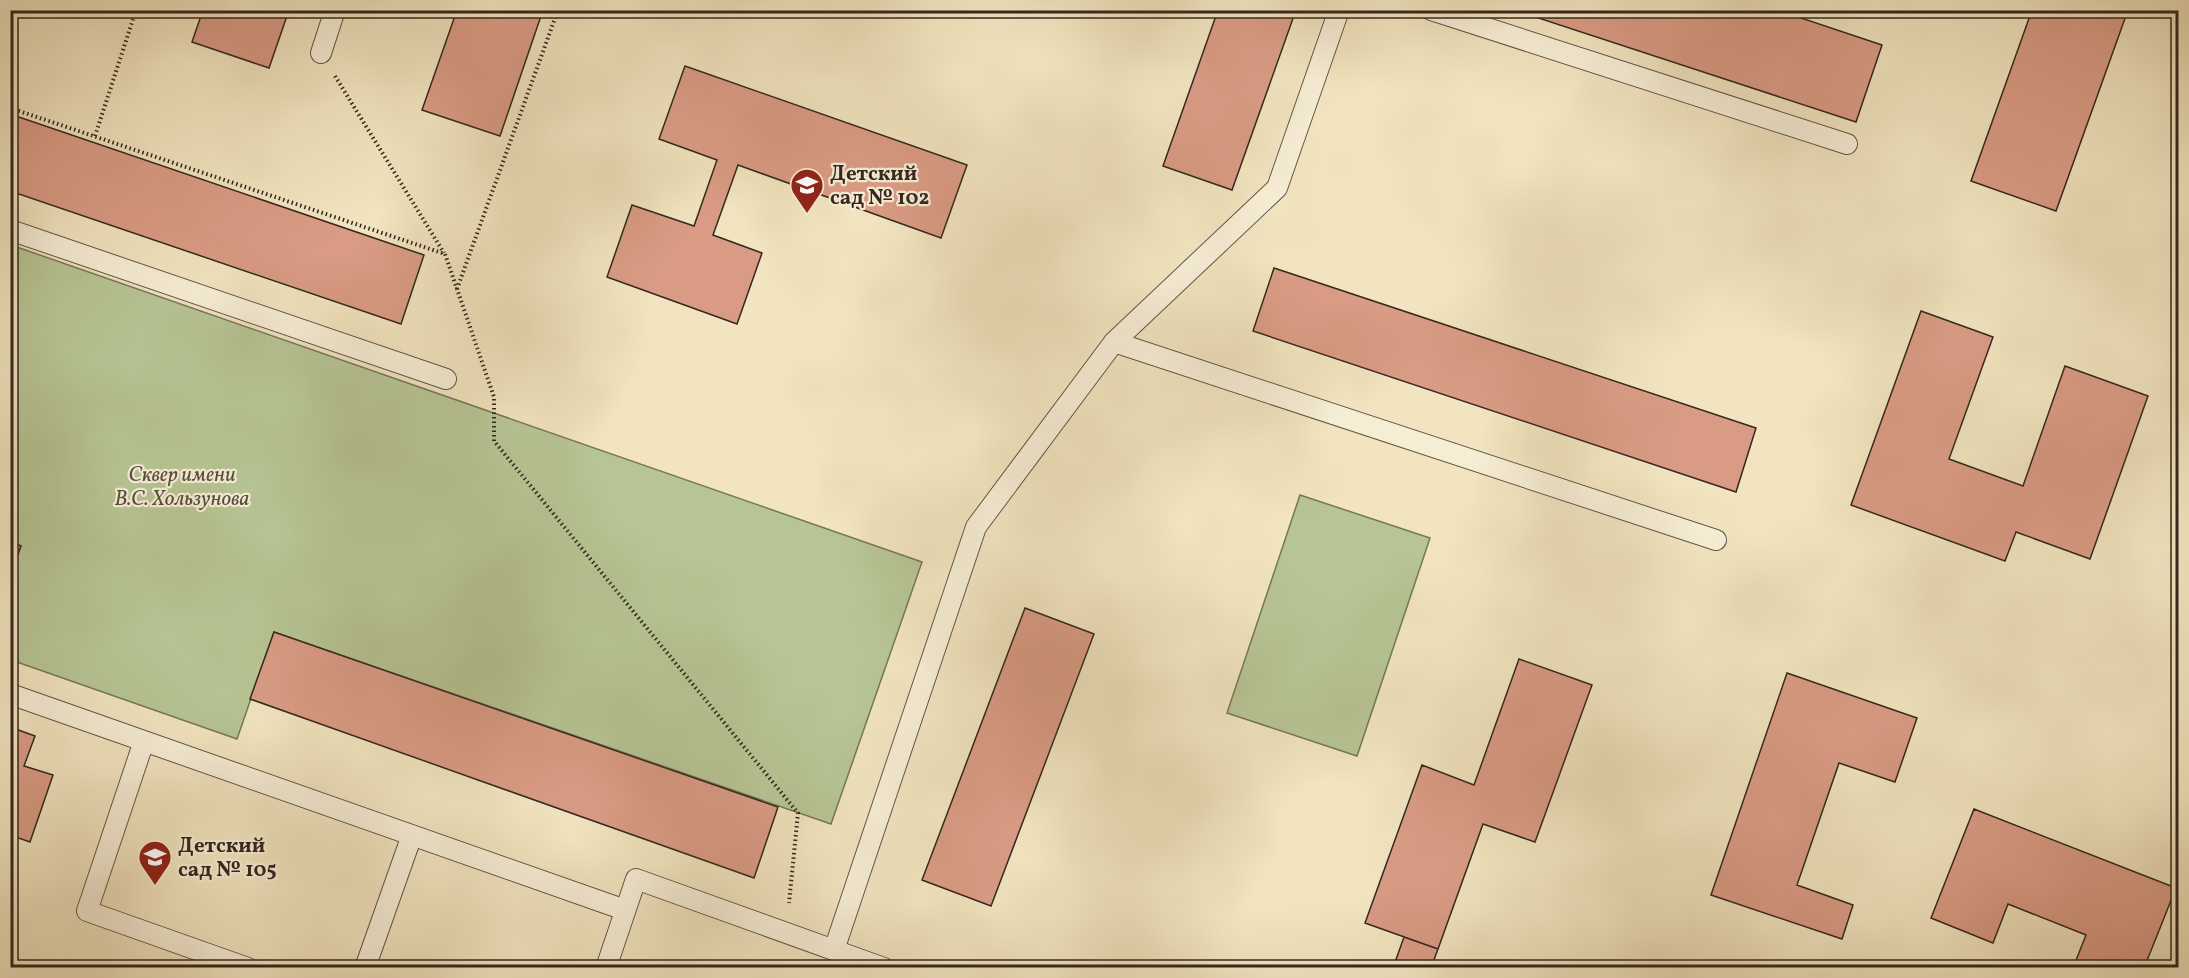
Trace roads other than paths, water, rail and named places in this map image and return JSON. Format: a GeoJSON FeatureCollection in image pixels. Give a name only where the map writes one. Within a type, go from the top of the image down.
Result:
{"type":"FeatureCollection","features":[{"type":"Feature","properties":{"kind":"lane"},"geometry":{"type":"LineString","coordinates":[[321,53],[335,10]]}},
{"type":"Feature","properties":{"kind":"lane"},"geometry":{"type":"LineString","coordinates":[[834,950],[976,527],[1114,342],[1277,188],[1339,10]]}},
{"type":"Feature","properties":{"kind":"lane"},"geometry":{"type":"LineString","coordinates":[[1431,10],[1847,144]]}},
{"type":"Feature","properties":{"kind":"lane"},"geometry":{"type":"LineString","coordinates":[[10,230],[446,379]]}},
{"type":"Feature","properties":{"kind":"lane"},"geometry":{"type":"LineString","coordinates":[[1114,342],[1716,540]]}},
{"type":"Feature","properties":{"kind":"lane"},"geometry":{"type":"LineString","coordinates":[[10,694],[625,910]]}},
{"type":"Feature","properties":{"kind":"lane"},"geometry":{"type":"LineString","coordinates":[[144,741],[87,911],[248,968]]}},
{"type":"Feature","properties":{"kind":"lane"},"geometry":{"type":"LineString","coordinates":[[365,968],[412,835]]}},
{"type":"Feature","properties":{"kind":"lane"},"geometry":{"type":"LineString","coordinates":[[606,968],[636,879],[884,968]]}},
{"type":"Feature","properties":{"kind":"place","name":"Детский сад № 102"},"geometry":{"type":"Point","coordinates":[807,214]}},
{"type":"Feature","properties":{"kind":"place","name":"Детский сад № 105"},"geometry":{"type":"Point","coordinates":[155,886]}},
{"type":"Feature","properties":{"kind":"park label","name":"Сквер имени В.С. Хользунова"},"geometry":{"type":"Point","coordinates":[182,486]}}]}
